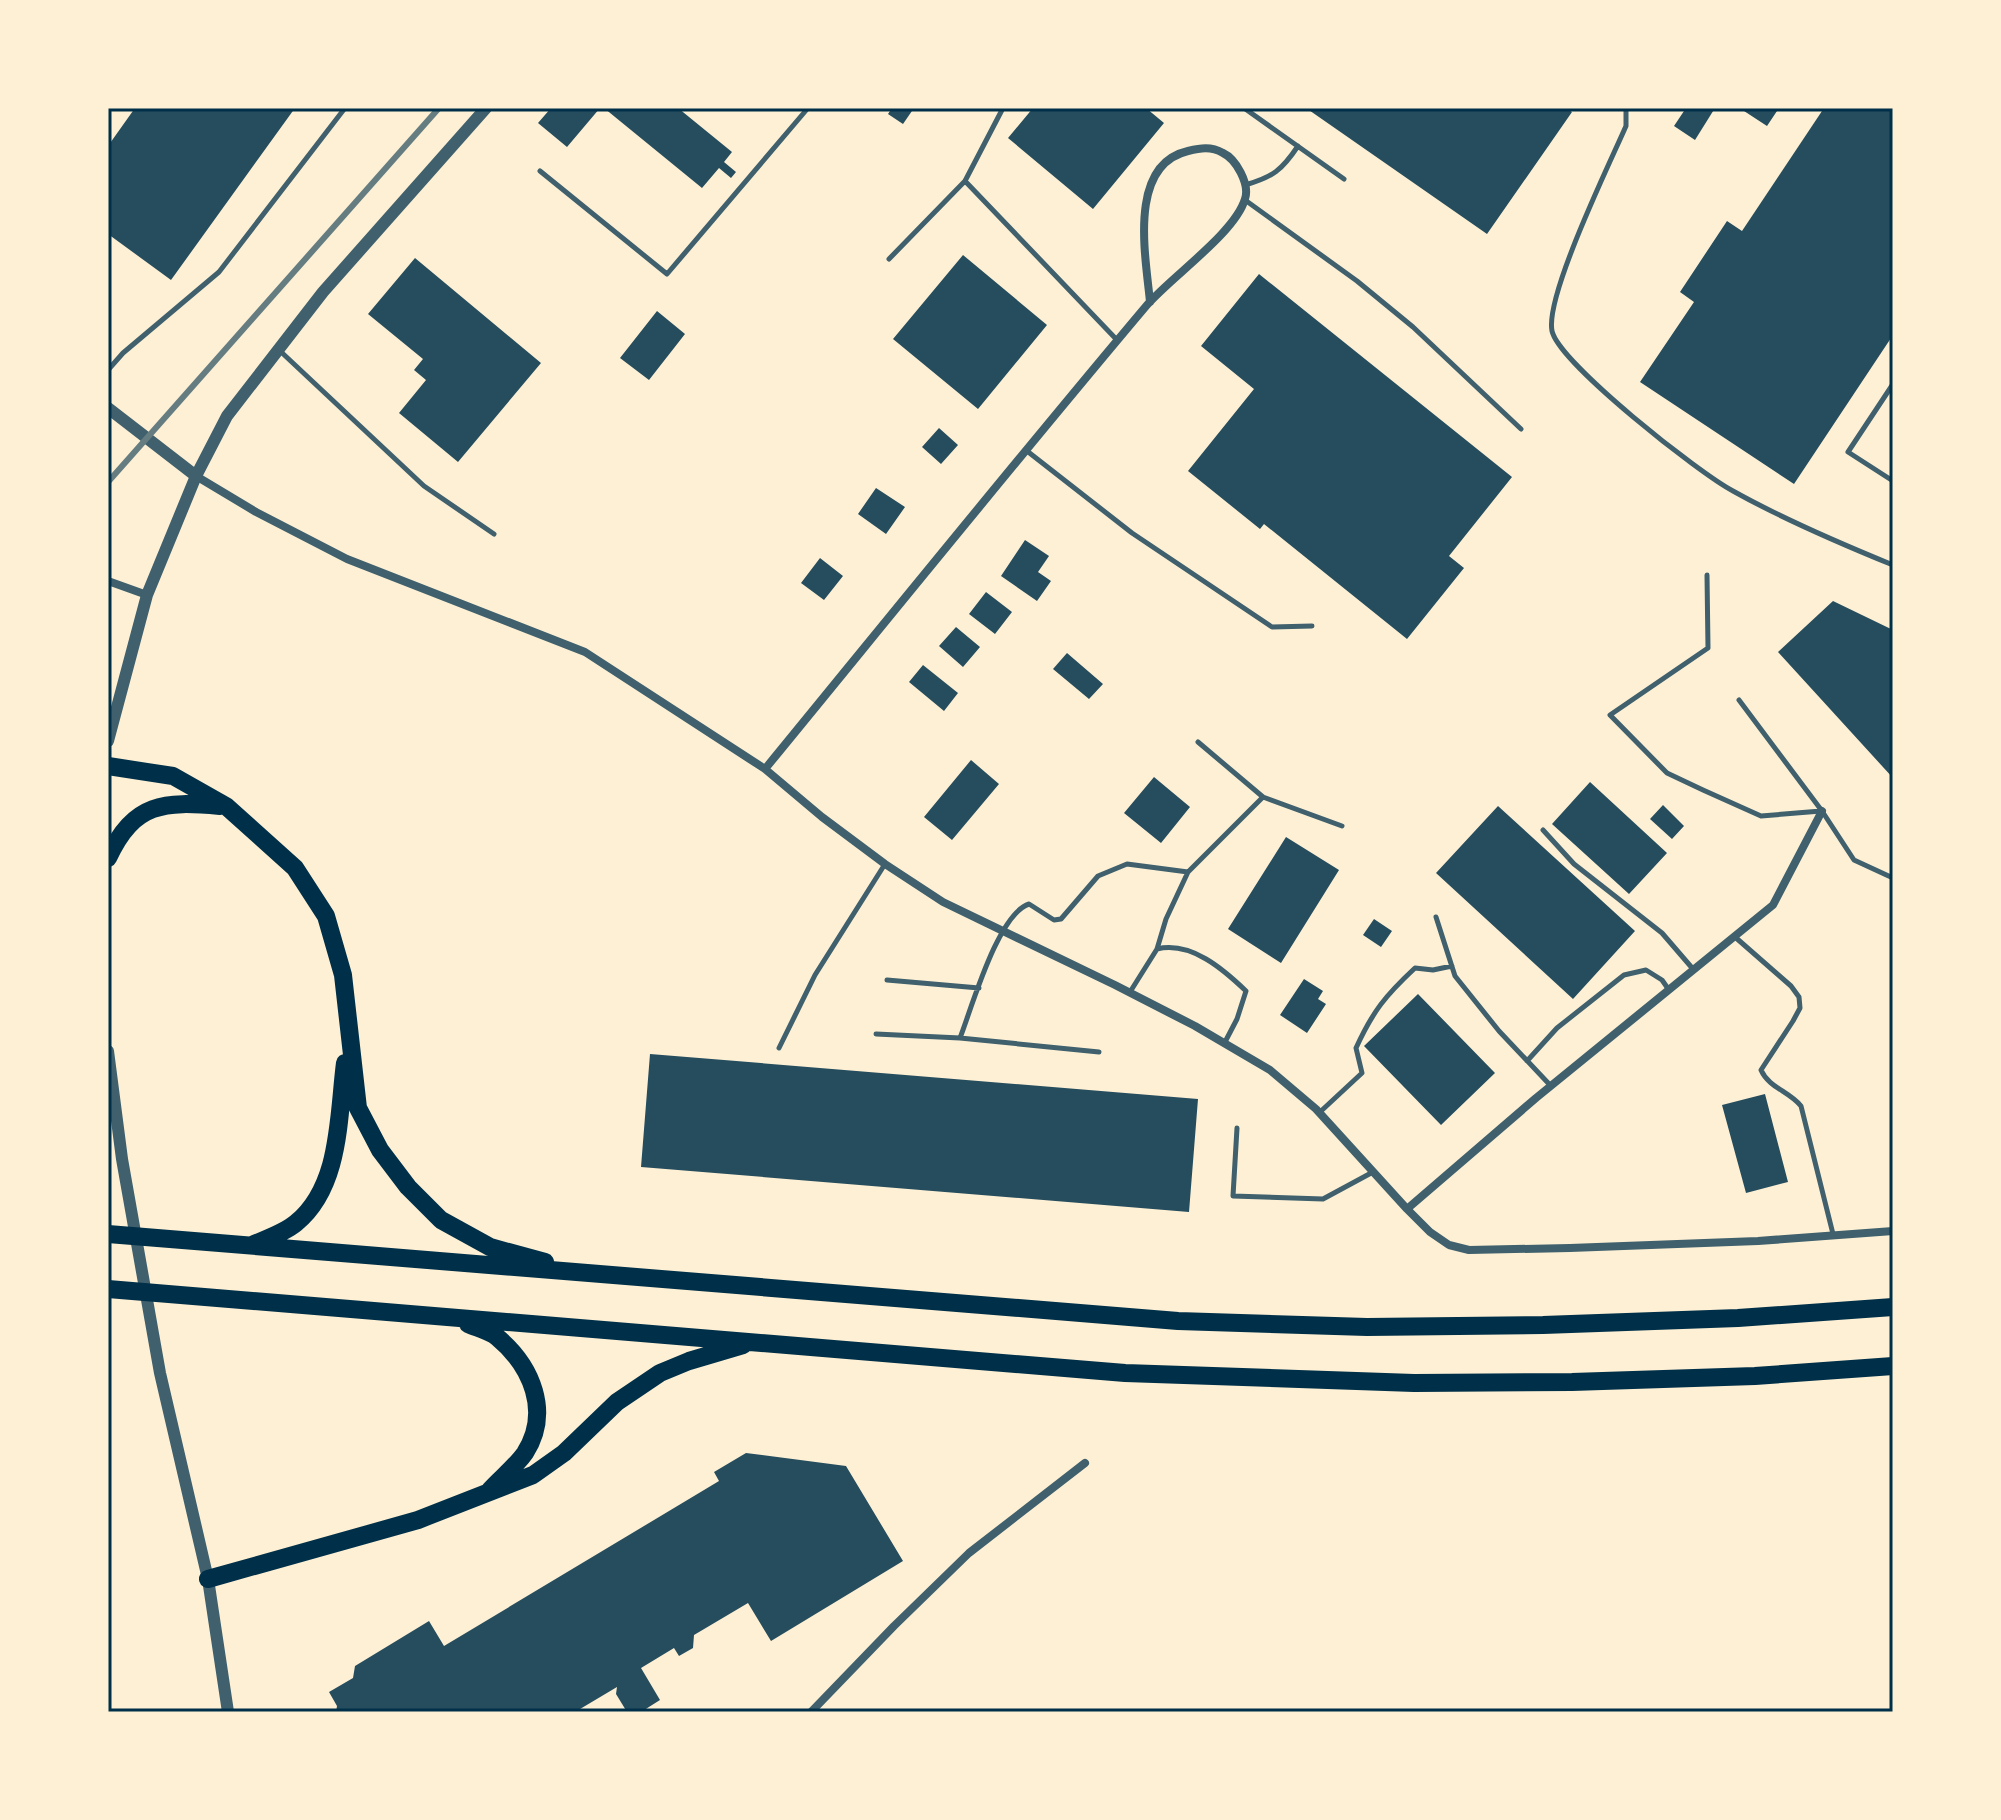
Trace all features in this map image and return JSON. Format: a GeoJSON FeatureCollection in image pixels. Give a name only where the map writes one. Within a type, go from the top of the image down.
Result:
{"type":"FeatureCollection","features":[{"type":"Feature","properties":{"kind":"highway"},"geometry":{"type":"LineString","coordinates":[[108,766],[173,776],[226,806],[295,868],[326,916],[343,975],[358,1108],[380,1150],[408,1187],[441,1220],[490,1247],[590,1274]]}},
{"type":"Feature","properties":{"kind":"highway"},"geometry":{"type":"LineString","coordinates":[[108,858],[123,831],[155,807],[184,803],[226,806]]}},
{"type":"Feature","properties":{"kind":"highway"},"geometry":{"type":"LineString","coordinates":[[250,1246],[294,1225],[315,1204],[332,1167],[349,1036]]}},
{"type":"Feature","properties":{"kind":"highway"},"geometry":{"type":"LineString","coordinates":[[108,1234],[1178,1321],[1367,1327],[1543,1325],[1723,1319],[1893,1307]]}},
{"type":"Feature","properties":{"kind":"highway"},"geometry":{"type":"LineString","coordinates":[[108,1289],[1125,1373],[1414,1383],[1648,1380],[1893,1366]]}},
{"type":"Feature","properties":{"kind":"highway"},"geometry":{"type":"LineString","coordinates":[[447,1316],[495,1335],[520,1362],[536,1390],[538,1422],[525,1453],[485,1495]]}},
{"type":"Feature","properties":{"kind":"highway"},"geometry":{"type":"LineString","coordinates":[[208,1579],[418,1520],[533,1475],[564,1453],[617,1402],[660,1373],[754,1342]]}},
{"type":"Feature","properties":{"kind":"street"},"geometry":{"type":"LineString","coordinates":[[108,741],[112,710],[147,595],[196,476],[227,416],[342,270],[486,108]]}},
{"type":"Feature","properties":{"kind":"street"},"geometry":{"type":"LineString","coordinates":[[765,769],[1150,302],[1228,226],[1245,200],[1244,185],[1234,160],[1222,151],[1205,147],[1182,153],[1158,173],[1147,193],[1143,218],[1150,302]]}},
{"type":"Feature","properties":{"kind":"street"},"geometry":{"type":"LineString","coordinates":[[108,408],[196,476],[256,512],[347,559],[585,652],[765,769],[822,817],[943,902],[1130,993],[1270,1070],[1319,1113],[1430,1232],[1449,1245],[1469,1250],[1664,1245],[1893,1231]]}},
{"type":"Feature","properties":{"kind":"street"},"geometry":{"type":"LineString","coordinates":[[108,581],[147,595]]}},
{"type":"Feature","properties":{"kind":"street"},"geometry":{"type":"LineString","coordinates":[[1407,1209],[1551,1086],[1773,905],[1822,811]]}},
{"type":"Feature","properties":{"kind":"street"},"geometry":{"type":"LineString","coordinates":[[108,1051],[122,1159],[160,1373],[208,1579],[228,1712]]}},
{"type":"Feature","properties":{"kind":"street"},"geometry":{"type":"LineString","coordinates":[[811,1712],[969,1553],[1085,1463]]}},
{"type":"Feature","properties":{"kind":"lane"},"geometry":{"type":"LineString","coordinates":[[108,370],[123,353],[219,272],[345,108]]}},
{"type":"Feature","properties":{"kind":"lane"},"geometry":{"type":"LineString","coordinates":[[540,171],[667,274],[808,108]]}},
{"type":"Feature","properties":{"kind":"lane"},"geometry":{"type":"LineString","coordinates":[[889,259],[965,181],[1003,108]]}},
{"type":"Feature","properties":{"kind":"lane"},"geometry":{"type":"LineString","coordinates":[[1244,108],[1344,179]]}},
{"type":"Feature","properties":{"kind":"lane"},"geometry":{"type":"LineString","coordinates":[[1626,108],[1626,126],[1569,258],[1552,311],[1552,332],[1566,354],[1602,392],[1730,490],[1893,565]]}},
{"type":"Feature","properties":{"kind":"lane"},"geometry":{"type":"LineString","coordinates":[[1244,185],[1270,178],[1286,164],[1298,146]]}},
{"type":"Feature","properties":{"kind":"lane"},"geometry":{"type":"LineString","coordinates":[[965,181],[1118,340]]}},
{"type":"Feature","properties":{"kind":"lane"},"geometry":{"type":"LineString","coordinates":[[1245,200],[1379,299],[1521,429]]}},
{"type":"Feature","properties":{"kind":"lane"},"geometry":{"type":"LineString","coordinates":[[278,349],[424,486],[494,534]]}},
{"type":"Feature","properties":{"kind":"lane"},"geometry":{"type":"LineString","coordinates":[[1893,384],[1848,452],[1893,480]]}},
{"type":"Feature","properties":{"kind":"lane"},"geometry":{"type":"LineString","coordinates":[[1027,451],[1132,533],[1272,627],[1312,626]]}},
{"type":"Feature","properties":{"kind":"lane"},"geometry":{"type":"LineString","coordinates":[[1707,575],[1708,648],[1610,715],[1667,773],[1703,790],[1761,816],[1822,811]]}},
{"type":"Feature","properties":{"kind":"lane"},"geometry":{"type":"LineString","coordinates":[[1739,700],[1822,811],[1854,860],[1893,878]]}},
{"type":"Feature","properties":{"kind":"lane"},"geometry":{"type":"LineString","coordinates":[[1198,742],[1263,797],[1342,826]]}},
{"type":"Feature","properties":{"kind":"lane"},"geometry":{"type":"LineString","coordinates":[[1130,993],[1157,949],[1166,919],[1188,872],[1263,797]]}},
{"type":"Feature","properties":{"kind":"lane"},"geometry":{"type":"LineString","coordinates":[[1543,830],[1574,864],[1662,933],[1694,970]]}},
{"type":"Feature","properties":{"kind":"lane"},"geometry":{"type":"LineString","coordinates":[[779,1048],[815,975],[885,864]]}},
{"type":"Feature","properties":{"kind":"lane"},"geometry":{"type":"LineString","coordinates":[[960,1038],[1001,930],[1022,906],[1029,904],[1054,920],[1061,919],[1098,876],[1127,864],[1188,872]]}},
{"type":"Feature","properties":{"kind":"lane"},"geometry":{"type":"LineString","coordinates":[[1436,917],[1455,976],[1551,1086]]}},
{"type":"Feature","properties":{"kind":"lane"},"geometry":{"type":"LineString","coordinates":[[1735,937],[1791,986],[1799,997],[1800,1008],[1761,1070],[1765,1079],[1801,1106],[1833,1235]]}},
{"type":"Feature","properties":{"kind":"lane"},"geometry":{"type":"LineString","coordinates":[[1157,949],[1169,947],[1196,954],[1226,971],[1246,991],[1237,1019],[1224,1043]]}},
{"type":"Feature","properties":{"kind":"lane"},"geometry":{"type":"LineString","coordinates":[[1319,1113],[1362,1073],[1356,1048],[1373,1012],[1389,991],[1415,968],[1433,970],[1452,966]]}},
{"type":"Feature","properties":{"kind":"lane"},"geometry":{"type":"LineString","coordinates":[[1527,1061],[1557,1028],[1624,975],[1646,970],[1662,980],[1669,990]]}},
{"type":"Feature","properties":{"kind":"lane"},"geometry":{"type":"LineString","coordinates":[[887,980],[979,988]]}},
{"type":"Feature","properties":{"kind":"lane"},"geometry":{"type":"LineString","coordinates":[[876,1034],[960,1038],[1099,1052]]}},
{"type":"Feature","properties":{"kind":"lane"},"geometry":{"type":"LineString","coordinates":[[1237,1128],[1233,1196],[1323,1199],[1374,1172]]}},
{"type":"Feature","properties":{"kind":"building"},"geometry":{"type":"Polygon","coordinates":[[[135,108],[295,108],[171,280],[108,234],[108,146],[135,108]]]}},
{"type":"Feature","properties":{"kind":"building"},"geometry":{"type":"Polygon","coordinates":[[[551,108],[600,108],[567,147],[538,123],[551,108]]]}},
{"type":"Feature","properties":{"kind":"building"},"geometry":{"type":"Polygon","coordinates":[[[604,108],[678,108],[732,152],[724,162],[736,172],[731,178],[719,168],[702,188],[604,108]]]}},
{"type":"Feature","properties":{"kind":"building"},"geometry":{"type":"Polygon","coordinates":[[[892,108],[914,108],[903,124],[888,114],[892,108]]]}},
{"type":"Feature","properties":{"kind":"building"},"geometry":{"type":"Polygon","coordinates":[[[1033,108],[1146,108],[1164,123],[1093,209],[1008,138],[1033,108]]]}},
{"type":"Feature","properties":{"kind":"building"},"geometry":{"type":"Polygon","coordinates":[[[1306,108],[1566,108],[1572,112],[1487,234],[1306,108]]]}},
{"type":"Feature","properties":{"kind":"building"},"geometry":{"type":"Polygon","coordinates":[[[1686,108],[1715,108],[1695,140],[1674,126],[1686,108]]]}},
{"type":"Feature","properties":{"kind":"building"},"geometry":{"type":"Polygon","coordinates":[[[1746,108],[1779,108],[1767,126],[1744,111],[1746,108]]]}},
{"type":"Feature","properties":{"kind":"building"},"geometry":{"type":"Polygon","coordinates":[[[1824,108],[1893,108],[1893,335],[1794,484],[1640,382],[1694,302],[1680,292],[1727,221],[1742,231],[1824,108]]]}},
{"type":"Feature","properties":{"kind":"building"},"geometry":{"type":"Polygon","coordinates":[[[963,255],[1047,325],[978,409],[893,339],[963,255]]]}},
{"type":"Feature","properties":{"kind":"building"},"geometry":{"type":"Polygon","coordinates":[[[415,258],[541,363],[458,462],[399,413],[426,380],[414,370],[423,359],[368,314],[415,258]]]}},
{"type":"Feature","properties":{"kind":"building"},"geometry":{"type":"Polygon","coordinates":[[[1259,274],[1512,477],[1449,556],[1464,568],[1407,639],[1264,524],[1260,529],[1188,471],[1254,389],[1201,346],[1259,274]]]}},
{"type":"Feature","properties":{"kind":"building"},"geometry":{"type":"Polygon","coordinates":[[[657,311],[685,334],[649,380],[620,358],[657,311]]]}},
{"type":"Feature","properties":{"kind":"building"},"geometry":{"type":"Polygon","coordinates":[[[939,428],[958,445],[941,464],[922,447],[939,428]]]}},
{"type":"Feature","properties":{"kind":"building"},"geometry":{"type":"Polygon","coordinates":[[[876,488],[905,507],[886,534],[858,514],[876,488]]]}},
{"type":"Feature","properties":{"kind":"building"},"geometry":{"type":"Polygon","coordinates":[[[1025,540],[1049,556],[1038,572],[1051,581],[1037,601],[1001,576],[1025,540]]]}},
{"type":"Feature","properties":{"kind":"building"},"geometry":{"type":"Polygon","coordinates":[[[820,558],[843,576],[824,600],[801,583],[820,558]]]}},
{"type":"Feature","properties":{"kind":"building"},"geometry":{"type":"Polygon","coordinates":[[[986,592],[1012,612],[995,634],[969,614],[986,592]]]}},
{"type":"Feature","properties":{"kind":"building"},"geometry":{"type":"Polygon","coordinates":[[[1833,601],[1893,630],[1893,778],[1778,652],[1833,601]]]}},
{"type":"Feature","properties":{"kind":"building"},"geometry":{"type":"Polygon","coordinates":[[[956,627],[980,647],[963,667],[939,646],[956,627]]]}},
{"type":"Feature","properties":{"kind":"building"},"geometry":{"type":"Polygon","coordinates":[[[1067,653],[1103,684],[1089,699],[1053,669],[1067,653]]]}},
{"type":"Feature","properties":{"kind":"building"},"geometry":{"type":"Polygon","coordinates":[[[923,665],[958,693],[944,711],[909,682],[923,665]]]}},
{"type":"Feature","properties":{"kind":"building"},"geometry":{"type":"Polygon","coordinates":[[[971,760],[999,784],[952,840],[924,817],[971,760]]]}},
{"type":"Feature","properties":{"kind":"building"},"geometry":{"type":"Polygon","coordinates":[[[1154,777],[1190,807],[1161,843],[1124,813],[1154,777]]]}},
{"type":"Feature","properties":{"kind":"building"},"geometry":{"type":"Polygon","coordinates":[[[1590,782],[1667,853],[1629,894],[1552,824],[1590,782]]]}},
{"type":"Feature","properties":{"kind":"building"},"geometry":{"type":"Polygon","coordinates":[[[1663,805],[1684,826],[1672,839],[1650,819],[1663,805]]]}},
{"type":"Feature","properties":{"kind":"building"},"geometry":{"type":"Polygon","coordinates":[[[1498,806],[1635,931],[1573,999],[1436,873],[1498,806]]]}},
{"type":"Feature","properties":{"kind":"building"},"geometry":{"type":"Polygon","coordinates":[[[1286,837],[1339,870],[1281,963],[1228,929],[1286,837]]]}},
{"type":"Feature","properties":{"kind":"building"},"geometry":{"type":"Polygon","coordinates":[[[1374,919],[1392,931],[1381,947],[1363,935],[1374,919]]]}},
{"type":"Feature","properties":{"kind":"building"},"geometry":{"type":"Polygon","coordinates":[[[1304,979],[1323,991],[1318,999],[1326,1004],[1307,1033],[1280,1015],[1304,979]]]}},
{"type":"Feature","properties":{"kind":"building"},"geometry":{"type":"Polygon","coordinates":[[[1418,994],[1495,1073],[1441,1125],[1364,1046],[1418,994]]]}},
{"type":"Feature","properties":{"kind":"building"},"geometry":{"type":"Polygon","coordinates":[[[650,1054],[1198,1099],[1189,1212],[641,1167],[650,1054]]]}},
{"type":"Feature","properties":{"kind":"building"},"geometry":{"type":"Polygon","coordinates":[[[1765,1094],[1788,1182],[1746,1193],[1722,1105],[1765,1094]]]}},
{"type":"Feature","properties":{"kind":"building"},"geometry":{"type":"Polygon","coordinates":[[[746,1453],[846,1466],[903,1561],[771,1641],[748,1603],[694,1635],[693,1648],[679,1656],[674,1648],[641,1668],[660,1700],[641,1712],[627,1712],[616,1694],[617,1687],[575,1712],[336,1712],[337,1706],[329,1692],[353,1678],[355,1666],[429,1621],[444,1646],[719,1481],[714,1472],[746,1453]]]}},
{"type":"Feature","properties":{"kind":"railway"},"geometry":{"type":"LineString","coordinates":[[108,482],[439,108]]}}]}
